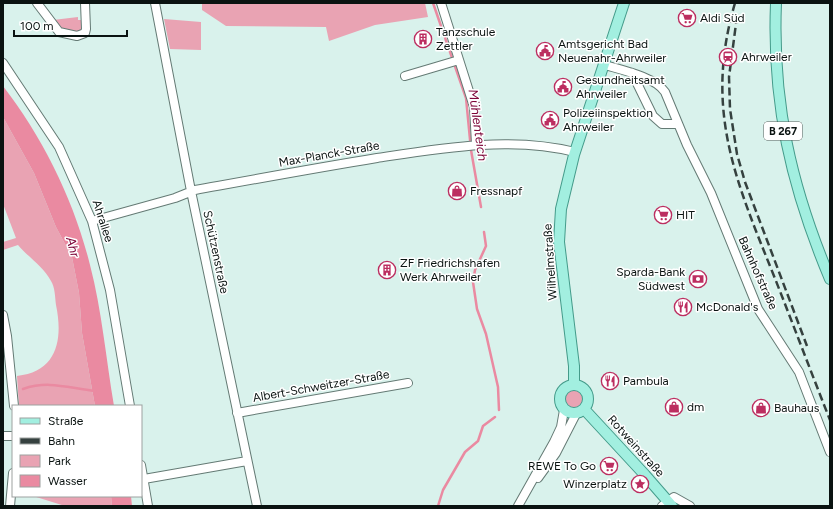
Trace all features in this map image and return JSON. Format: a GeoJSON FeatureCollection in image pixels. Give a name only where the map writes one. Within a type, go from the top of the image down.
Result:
{"type":"FeatureCollection","features":[{"type":"Feature","properties":{"kind":"main road","name":"Wilhelmstraße"},"geometry":{"type":"LineString","coordinates":[[574,385],[574,366],[559,242],[561,209],[575,152],[605,65],[624,3]]}},
{"type":"Feature","properties":{"kind":"main road","name":"B 267"},"geometry":{"type":"LineString","coordinates":[[776,3],[775,66],[788,159],[805,214],[830,279]]}},
{"type":"Feature","properties":{"kind":"main road"},"geometry":{"type":"LineString","coordinates":[[574,385],[583,388],[588,396],[588,401],[580,411],[564,410],[560,401],[562,392],[569,386],[574,385]]}},
{"type":"Feature","properties":{"kind":"main road","name":"Rotweinstraße"},"geometry":{"type":"LineString","coordinates":[[580,411],[645,475],[667,504]]}},
{"type":"Feature","properties":{"kind":"street"},"geometry":{"type":"LineString","coordinates":[[37,3],[59,32],[76,36],[85,33],[85,3]]}},
{"type":"Feature","properties":{"kind":"street","name":"Schützenstraße"},"geometry":{"type":"LineString","coordinates":[[155,3],[191,191],[257,506]]}},
{"type":"Feature","properties":{"kind":"street"},"geometry":{"type":"LineString","coordinates":[[441,3],[455,61],[474,107],[472,145]]}},
{"type":"Feature","properties":{"kind":"street"},"geometry":{"type":"LineString","coordinates":[[405,76],[455,61]]}},
{"type":"Feature","properties":{"kind":"street","name":"Ahrallee"},"geometry":{"type":"LineString","coordinates":[[3,63],[59,146],[92,221],[110,290],[130,405]]}},
{"type":"Feature","properties":{"kind":"street","name":"Bahnhofstraße"},"geometry":{"type":"LineString","coordinates":[[605,65],[632,73],[660,85],[677,124],[711,193],[758,309],[799,372],[830,452]]}},
{"type":"Feature","properties":{"kind":"street"},"geometry":{"type":"LineString","coordinates":[[632,73],[653,116],[662,124],[677,124]]}},
{"type":"Feature","properties":{"kind":"street","name":"Max-Planck-Straße"},"geometry":{"type":"LineString","coordinates":[[92,221],[175,198],[191,191],[314,168],[472,145],[552,146],[575,152]]}},
{"type":"Feature","properties":{"kind":"street"},"geometry":{"type":"LineString","coordinates":[[3,315],[8,343],[14,405]]}},
{"type":"Feature","properties":{"kind":"street","name":"Albert-Schweitzer-Straße"},"geometry":{"type":"LineString","coordinates":[[237,413],[408,383]]}},
{"type":"Feature","properties":{"kind":"street"},"geometry":{"type":"LineString","coordinates":[[553,451],[564,410]]}},
{"type":"Feature","properties":{"kind":"street"},"geometry":{"type":"LineString","coordinates":[[518,506],[580,411]]}},
{"type":"Feature","properties":{"kind":"street"},"geometry":{"type":"LineString","coordinates":[[144,479],[247,461]]}},
{"type":"Feature","properties":{"kind":"street"},"geometry":{"type":"LineString","coordinates":[[142,470],[148,506]]}},
{"type":"Feature","properties":{"kind":"street"},"geometry":{"type":"LineString","coordinates":[[8,502],[12,479]]}},
{"type":"Feature","properties":{"kind":"street","name":"Rotweinstraße"},"geometry":{"type":"LineString","coordinates":[[667,504],[674,497],[690,506]]}},
{"type":"Feature","properties":{"kind":"green space"},"geometry":{"type":"Polygon","coordinates":[[[202,3],[425,3],[428,17],[375,25],[329,41],[326,27],[226,26],[202,10],[202,3]]]}},
{"type":"Feature","properties":{"kind":"green space"},"geometry":{"type":"Polygon","coordinates":[[[78,17],[78,20],[83,20],[83,28],[78,33],[62,31],[53,20],[78,17]]]}},
{"type":"Feature","properties":{"kind":"green space"},"geometry":{"type":"Polygon","coordinates":[[[164,19],[201,22],[201,50],[170,49],[164,19]]]}},
{"type":"Feature","properties":{"kind":"green space"},"geometry":{"type":"Polygon","coordinates":[[[3,117],[34,173],[56,227],[72,257],[79,293],[82,333],[95,405],[19,405],[17,376],[31,373],[41,368],[49,360],[58,341],[59,329],[55,292],[48,276],[40,266],[18,245],[3,250],[3,242],[16,238],[3,204],[3,117]]]}},
{"type":"Feature","properties":{"kind":"green space"},"geometry":{"type":"Polygon","coordinates":[[[574,387],[582,391],[586,399],[582,407],[574,411],[566,407],[562,399],[566,391],[574,387]]]}},
{"type":"Feature","properties":{"kind":"green space"},"geometry":{"type":"Polygon","coordinates":[[[36,497],[111,497],[112,506],[65,506],[36,497]]]}},
{"type":"Feature","properties":{"kind":"water","name":"Ahr"},"geometry":{"type":"Polygon","coordinates":[[[3,86],[18,106],[44,148],[56,171],[75,217],[94,282],[101,317],[114,405],[95,405],[82,333],[79,293],[72,257],[56,227],[34,173],[3,117],[3,86]]]}},
{"type":"Feature","properties":{"kind":"water"},"geometry":{"type":"Polygon","coordinates":[[[111,497],[131,497],[132,506],[112,506],[111,497]]]}},
{"type":"Feature","properties":{"kind":"waterway","name":"Mühlenteich"},"geometry":{"type":"LineString","coordinates":[[433,3],[466,98],[471,150],[481,207]]}},
{"type":"Feature","properties":{"kind":"waterway","name":"Mühlenteich"},"geometry":{"type":"LineString","coordinates":[[484,232],[486,246],[475,270],[473,282],[477,309],[486,334],[498,387],[499,410]]}},
{"type":"Feature","properties":{"kind":"waterway"},"geometry":{"type":"LineString","coordinates":[[23,389],[32,386],[50,385],[95,391]]}},
{"type":"Feature","properties":{"kind":"waterway","name":"Mühlenteich"},"geometry":{"type":"LineString","coordinates":[[438,506],[443,490],[465,452],[478,441],[483,426],[495,417]]}},
{"type":"Feature","properties":{"kind":"railway"},"geometry":{"type":"LineString","coordinates":[[735,3],[726,41],[723,77],[723,110],[728,143],[736,175],[747,207],[830,420]]}},
{"type":"Feature","properties":{"kind":"railway"},"geometry":{"type":"LineString","coordinates":[[737,16],[729,77],[730,109],[737,154],[745,182],[807,346]]}},
{"type":"Feature","properties":{"kind":"place","name":"Aldi Süd"},"geometry":{"type":"Point","coordinates":[687,18]}},
{"type":"Feature","properties":{"kind":"place","name":"Tanzschule Zettler"},"geometry":{"type":"Point","coordinates":[423,39]}},
{"type":"Feature","properties":{"kind":"place","name":"Amtsgericht Bad Neuenahr-Ahrweiler"},"geometry":{"type":"Point","coordinates":[545,51]}},
{"type":"Feature","properties":{"kind":"place","name":"Ahrweiler"},"geometry":{"type":"Point","coordinates":[728,57]}},
{"type":"Feature","properties":{"kind":"place","name":"Gesundheitsamt Ahrweiler"},"geometry":{"type":"Point","coordinates":[563,87]}},
{"type":"Feature","properties":{"kind":"place","name":"Polizeiinspektion Ahrweiler"},"geometry":{"type":"Point","coordinates":[550,120]}},
{"type":"Feature","properties":{"kind":"place","name":"Fressnapf"},"geometry":{"type":"Point","coordinates":[457,191]}},
{"type":"Feature","properties":{"kind":"place","name":"HIT"},"geometry":{"type":"Point","coordinates":[663,215]}},
{"type":"Feature","properties":{"kind":"place","name":"ZF Friedrichshafen Werk Ahrweiler"},"geometry":{"type":"Point","coordinates":[387,270]}},
{"type":"Feature","properties":{"kind":"place","name":"Sparda-Bank Südwest"},"geometry":{"type":"Point","coordinates":[698,279]}},
{"type":"Feature","properties":{"kind":"place","name":"McDonald's"},"geometry":{"type":"Point","coordinates":[683,307]}},
{"type":"Feature","properties":{"kind":"place","name":"Pambula"},"geometry":{"type":"Point","coordinates":[610,381]}},
{"type":"Feature","properties":{"kind":"place","name":"dm"},"geometry":{"type":"Point","coordinates":[674,407]}},
{"type":"Feature","properties":{"kind":"place","name":"Bauhaus"},"geometry":{"type":"Point","coordinates":[761,408]}},
{"type":"Feature","properties":{"kind":"place","name":"REWE To Go"},"geometry":{"type":"Point","coordinates":[609,466]}},
{"type":"Feature","properties":{"kind":"place","name":"Winzerplatz"},"geometry":{"type":"Point","coordinates":[640,484]}}]}
